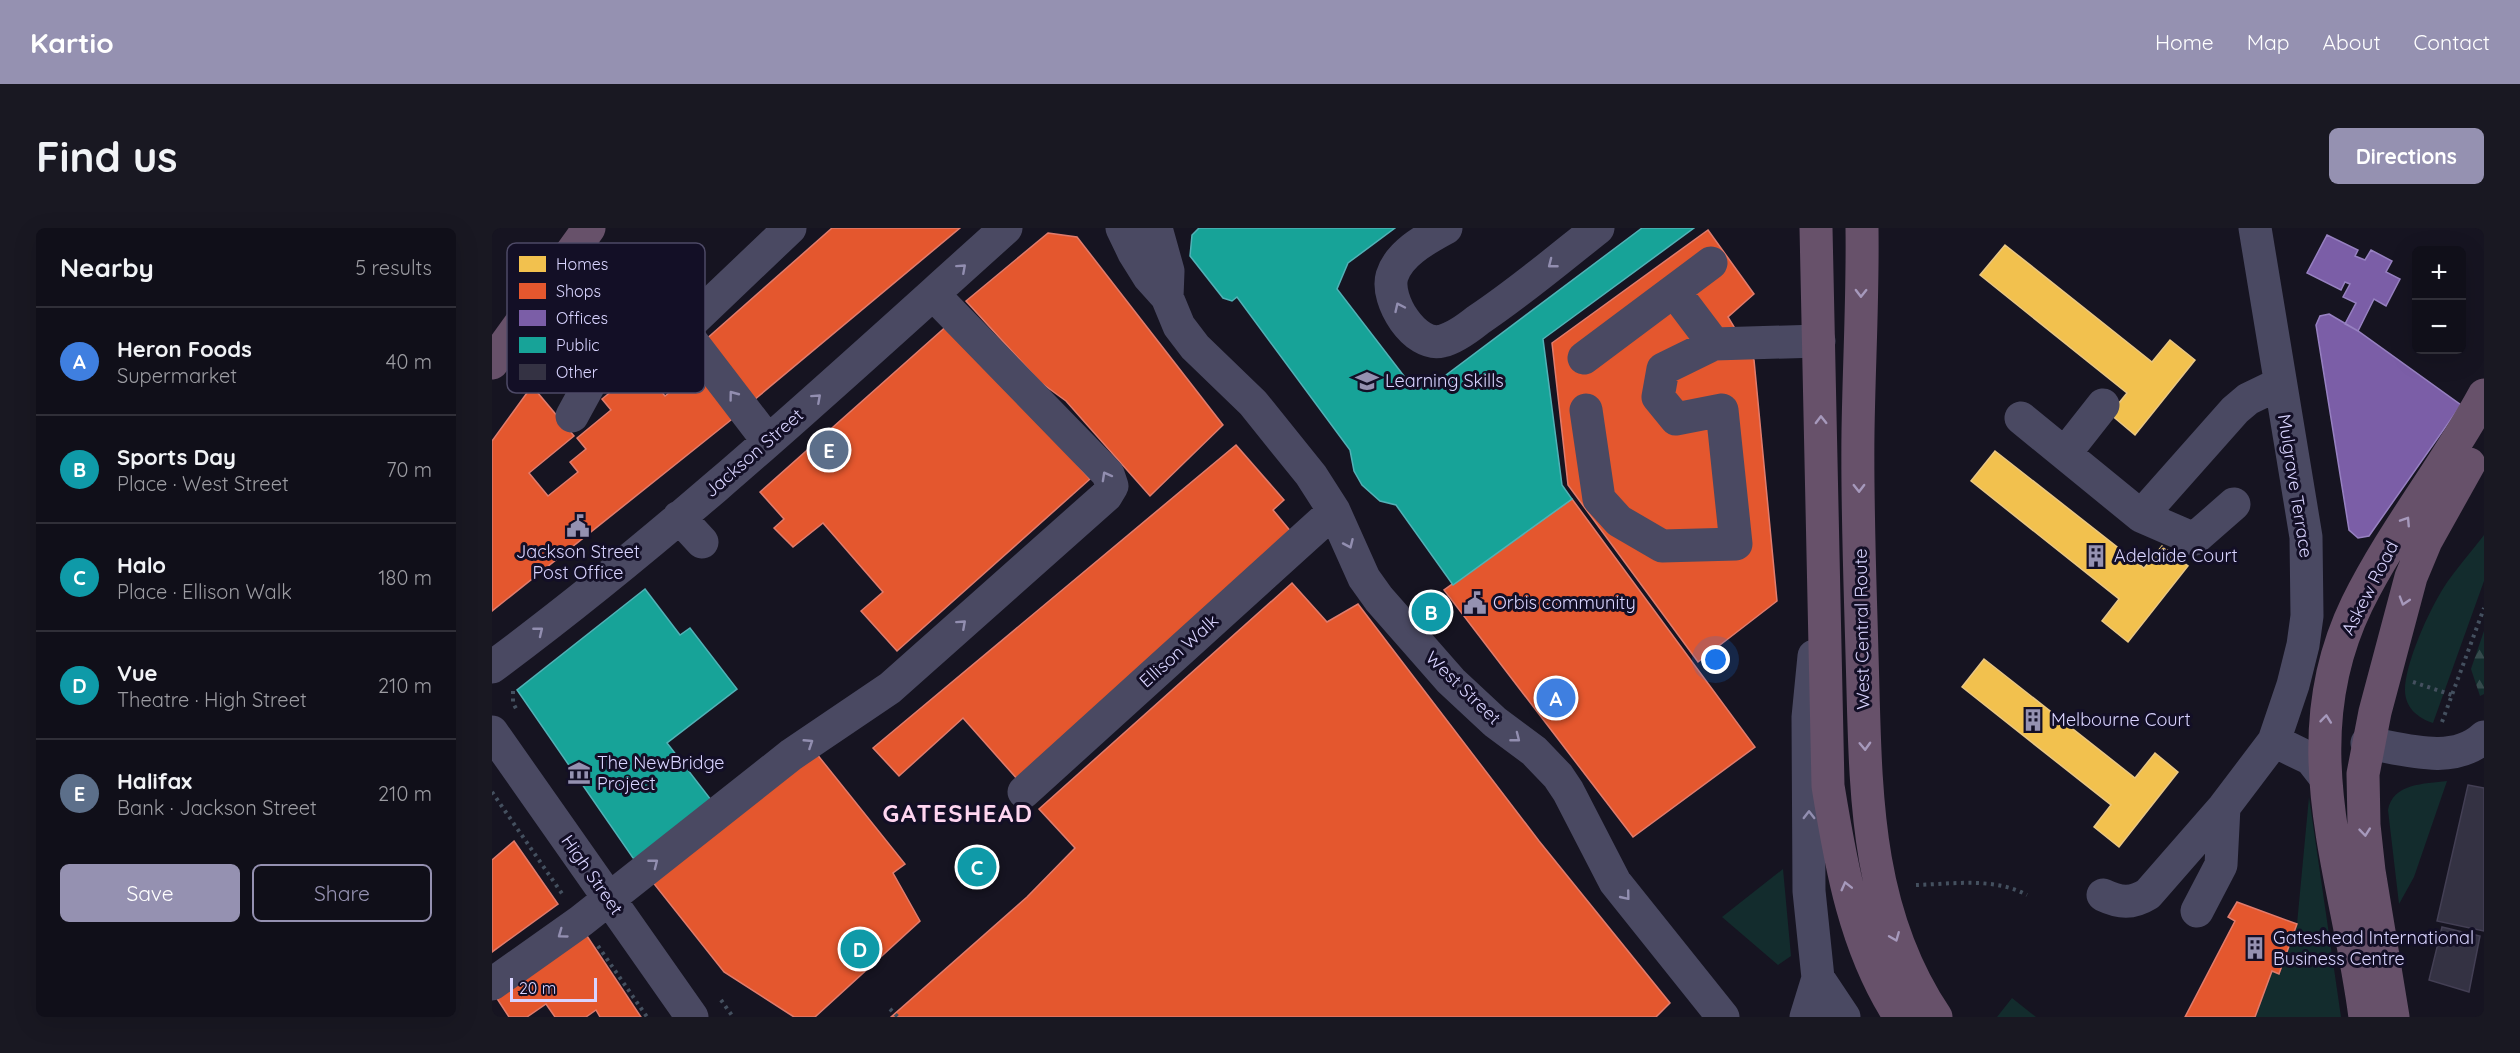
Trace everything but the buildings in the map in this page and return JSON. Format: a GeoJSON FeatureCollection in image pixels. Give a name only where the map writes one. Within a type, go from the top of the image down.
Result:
{"type":"FeatureCollection","features":[{"type":"Feature","properties":{"kind":"highway"},"geometry":{"type":"LineString","coordinates":[[578,243],[589,228]]}},
{"type":"Feature","properties":{"kind":"highway","name":"West Central Route"},"geometry":{"type":"LineString","coordinates":[[1816,228],[1828,786],[1840,863],[1850,903],[1869,957],[1900,1017]]}},
{"type":"Feature","properties":{"kind":"highway","name":"West Central Route"},"geometry":{"type":"LineString","coordinates":[[1862,228],[1858,446],[1865,778],[1876,874],[1892,929],[1909,969],[1936,1017]]}},
{"type":"Feature","properties":{"kind":"highway"},"geometry":{"type":"LineString","coordinates":[[492,363],[507,342]]}},
{"type":"Feature","properties":{"kind":"highway","name":"Askew Road"},"geometry":{"type":"LineString","coordinates":[[2365,1017],[2329,813],[2324,754],[2327,700],[2345,633],[2373,575],[2459,440],[2484,395]]}},
{"type":"Feature","properties":{"kind":"highway","name":"Askew Road"},"geometry":{"type":"LineString","coordinates":[[2393,1017],[2364,825],[2363,774],[2367,743],[2411,578],[2426,541],[2484,436]]}},
{"type":"Feature","properties":{"kind":"street"},"geometry":{"type":"LineString","coordinates":[[705,309],[790,228]]}},
{"type":"Feature","properties":{"kind":"street","name":"Jackson Street"},"geometry":{"type":"LineString","coordinates":[[503,677],[679,517],[768,441],[1006,228]]}},
{"type":"Feature","properties":{"kind":"street","name":"West Street"},"geometry":{"type":"LineString","coordinates":[[1122,228],[1149,277],[1167,297],[1179,326],[1195,347],[1253,403],[1311,475],[1334,511],[1364,578],[1378,599],[1451,681],[1495,722],[1534,751],[1558,776],[1615,882],[1723,1017]]}},
{"type":"Feature","properties":{"kind":"street","name":"West Street"},"geometry":{"type":"LineString","coordinates":[[1156,228],[1168,271],[1167,297]]}},
{"type":"Feature","properties":{"kind":"street"},"geometry":{"type":"LineString","coordinates":[[1446,228],[1408,253],[1392,275],[1391,284],[1406,322],[1424,338],[1432,341],[1449,339],[1472,325],[1598,228]]}},
{"type":"Feature","properties":{"kind":"street","name":"Mulgrave Terrace"},"geometry":{"type":"LineString","coordinates":[[2103,895],[2121,902],[2130,902],[2148,894],[2224,807],[2274,741],[2293,685],[2307,616],[2306,537],[2255,228]]}},
{"type":"Feature","properties":{"kind":"street"},"geometry":{"type":"LineString","coordinates":[[1584,358],[1711,263]]}},
{"type":"Feature","properties":{"kind":"street"},"geometry":{"type":"LineString","coordinates":[[1674,291],[1714,344]]}},
{"type":"Feature","properties":{"kind":"street"},"geometry":{"type":"LineString","coordinates":[[492,984],[608,899],[791,755],[890,688],[1106,496],[1112,486],[1108,474],[933,294]]}},
{"type":"Feature","properties":{"kind":"street"},"geometry":{"type":"LineString","coordinates":[[1586,410],[1599,499],[1618,521],[1662,546],[1736,544],[1722,410],[1676,418],[1658,397],[1663,369],[1714,344],[1819,341]]}},
{"type":"Feature","properties":{"kind":"street"},"geometry":{"type":"LineString","coordinates":[[705,359],[768,441]]}},
{"type":"Feature","properties":{"kind":"street"},"geometry":{"type":"LineString","coordinates":[[2141,516],[2235,410],[2248,399],[2279,384]]}},
{"type":"Feature","properties":{"kind":"street"},"geometry":{"type":"LineString","coordinates":[[572,416],[585,393]]}},
{"type":"Feature","properties":{"kind":"street"},"geometry":{"type":"LineString","coordinates":[[2066,452],[2103,405]]}},
{"type":"Feature","properties":{"kind":"street"},"geometry":{"type":"LineString","coordinates":[[2021,418],[2066,452],[2141,516],[2193,538],[2234,504]]}},
{"type":"Feature","properties":{"kind":"street","name":"Ellison Walk"},"geometry":{"type":"LineString","coordinates":[[1024,792],[1334,511]]}},
{"type":"Feature","properties":{"kind":"street"},"geometry":{"type":"LineString","coordinates":[[679,517],[702,542]]}},
{"type":"Feature","properties":{"kind":"street"},"geometry":{"type":"LineString","coordinates":[[1806,1017],[1818,978],[1809,891],[1808,717],[1824,562]]}},
{"type":"Feature","properties":{"kind":"street","name":"High Street"},"geometry":{"type":"LineString","coordinates":[[492,732],[692,1017]]}},
{"type":"Feature","properties":{"kind":"street"},"geometry":{"type":"LineString","coordinates":[[2367,743],[2432,754],[2466,748],[2484,737]]}},
{"type":"Feature","properties":{"kind":"street"},"geometry":{"type":"LineString","coordinates":[[2274,741],[2311,759],[2325,777]]}},
{"type":"Feature","properties":{"kind":"street"},"geometry":{"type":"LineString","coordinates":[[2197,911],[2221,865],[2224,807]]}},
{"type":"Feature","properties":{"kind":"street"},"geometry":{"type":"LineString","coordinates":[[1818,978],[1844,1017]]}},
{"type":"Feature","properties":{"kind":"path"},"geometry":{"type":"LineString","coordinates":[[2432,754],[2484,608]]}},
{"type":"Feature","properties":{"kind":"path"},"geometry":{"type":"LineString","coordinates":[[503,677],[519,715]]}},
{"type":"Feature","properties":{"kind":"path"},"geometry":{"type":"LineString","coordinates":[[1916,885],[1997,884],[2010,886],[2027,895]]}},
{"type":"Feature","properties":{"kind":"path"},"geometry":{"type":"LineString","coordinates":[[720,998],[732,1017]]}},
{"type":"Feature","properties":{"kind":"path"},"geometry":{"type":"LineString","coordinates":[[890,1009],[898,1017]]}},
{"type":"Feature","properties":{"kind":"green space"},"geometry":{"type":"Polygon","coordinates":[[[2484,535],[2484,581],[2433,723],[2413,711],[2407,702],[2405,690],[2408,669],[2422,631],[2442,590],[2484,535]]]}},
{"type":"Feature","properties":{"kind":"green space"},"geometry":{"type":"Polygon","coordinates":[[[2484,631],[2484,694],[2480,696],[2471,669],[2484,631]]]}},
{"type":"Feature","properties":{"kind":"green space"},"geometry":{"type":"Polygon","coordinates":[[[2447,781],[2414,877],[2399,904],[2388,810],[2391,801],[2396,794],[2411,786],[2447,781]]]}},
{"type":"Feature","properties":{"kind":"green space"},"geometry":{"type":"Polygon","coordinates":[[[2309,797],[2341,1017],[2255,1017],[2272,971],[2280,974],[2297,924],[2309,797]]]}},
{"type":"Feature","properties":{"kind":"green space"},"geometry":{"type":"Polygon","coordinates":[[[1783,869],[1791,956],[1778,965],[1722,917],[1783,869]]]}},
{"type":"Feature","properties":{"kind":"green space"},"geometry":{"type":"Polygon","coordinates":[[[2012,998],[2036,1017],[1997,1017],[2012,998]]]}},
{"type":"Feature","properties":{"kind":"place","name":"Learning Skills"},"geometry":{"type":"Point","coordinates":[1367,381]}},
{"type":"Feature","properties":{"kind":"place","name":"Halifax"},"geometry":{"type":"Point","coordinates":[829,450]}},
{"type":"Feature","properties":{"kind":"place","name":"Jackson Street Post Office"},"geometry":{"type":"Point","coordinates":[578,526]}},
{"type":"Feature","properties":{"kind":"place","name":"Adelaide Court"},"geometry":{"type":"Point","coordinates":[2096,556]}},
{"type":"Feature","properties":{"kind":"place","name":"Orbis community"},"geometry":{"type":"Point","coordinates":[1475,603]}},
{"type":"Feature","properties":{"kind":"place","name":"Sports Day"},"geometry":{"type":"Point","coordinates":[1431,612]}},
{"type":"Feature","properties":{"kind":"place","name":"Heron Foods"},"geometry":{"type":"Point","coordinates":[1556,698]}},
{"type":"Feature","properties":{"kind":"place","name":"Melbourne Court"},"geometry":{"type":"Point","coordinates":[2033,720]}},
{"type":"Feature","properties":{"kind":"place","name":"The NewBridge Project"},"geometry":{"type":"Point","coordinates":[579,773]}},
{"type":"Feature","properties":{"kind":"place","name":"Halo"},"geometry":{"type":"Point","coordinates":[977,867]}},
{"type":"Feature","properties":{"kind":"place","name":"Gateshead International Business Centre"},"geometry":{"type":"Point","coordinates":[2255,948]}},
{"type":"Feature","properties":{"kind":"place","name":"Vue"},"geometry":{"type":"Point","coordinates":[860,949]}},
{"type":"Feature","properties":{"kind":"district","name":"GATESHEAD"},"geometry":{"type":"Point","coordinates":[958,814]}}]}
